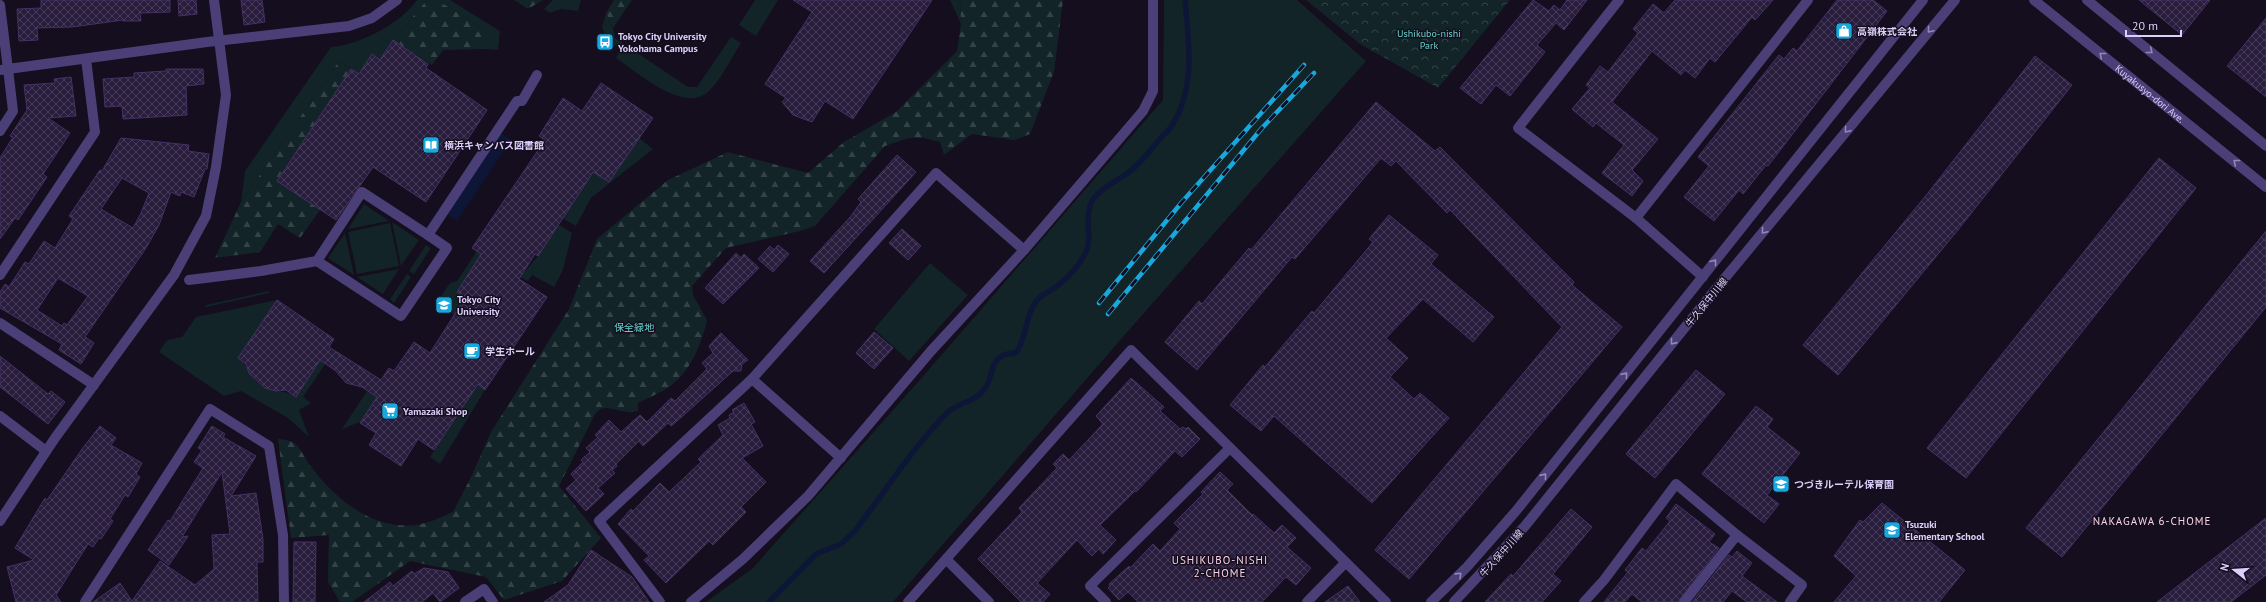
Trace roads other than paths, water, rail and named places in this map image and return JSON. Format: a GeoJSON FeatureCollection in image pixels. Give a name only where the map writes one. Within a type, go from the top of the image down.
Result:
{"type":"FeatureCollection","features":[{"type":"Feature","properties":{"kind":"street"},"geometry":{"type":"LineString","coordinates":[[0,521],[46,451],[174,275],[206,216],[216,167],[226,95],[214,0]]}},
{"type":"Feature","properties":{"kind":"street"},"geometry":{"type":"LineString","coordinates":[[4,70],[219,40],[349,26],[372,18],[398,0]]}},
{"type":"Feature","properties":{"kind":"street"},"geometry":{"type":"LineString","coordinates":[[690,602],[743,559],[808,496],[931,351],[1024,250],[1143,110],[1154,91],[1153,0]]}},
{"type":"Feature","properties":{"kind":"street"},"geometry":{"type":"LineString","coordinates":[[1619,0],[1518,128],[1636,218],[1703,277]]}},
{"type":"Feature","properties":{"kind":"street"},"geometry":{"type":"LineString","coordinates":[[1636,218],[1808,0]]}},
{"type":"Feature","properties":{"kind":"street","name":"牛久保中川線"},"geometry":{"type":"LineString","coordinates":[[1431,602],[1467,567],[1516,511],[1923,0]]}},
{"type":"Feature","properties":{"kind":"street","name":"牛久保中川線"},"geometry":{"type":"LineString","coordinates":[[1454,602],[1525,526],[1715,290],[1955,0]]}},
{"type":"Feature","properties":{"kind":"street","name":"Kuyakusyo-dori Ave."},"geometry":{"type":"LineString","coordinates":[[2034,0],[2266,187]]}},
{"type":"Feature","properties":{"kind":"street"},"geometry":{"type":"LineString","coordinates":[[2087,0],[2264,141]]}},
{"type":"Feature","properties":{"kind":"street"},"geometry":{"type":"LineString","coordinates":[[0,5],[4,70],[13,111],[0,132]]}},
{"type":"Feature","properties":{"kind":"street"},"geometry":{"type":"LineString","coordinates":[[0,275],[95,132],[86,59]]}},
{"type":"Feature","properties":{"kind":"street"},"geometry":{"type":"LineString","coordinates":[[428,235],[517,101],[522,101],[538,75]]}},
{"type":"Feature","properties":{"kind":"street"},"geometry":{"type":"LineString","coordinates":[[660,602],[599,521],[752,379],[936,173],[1024,250]]}},
{"type":"Feature","properties":{"kind":"street"},"geometry":{"type":"LineString","coordinates":[[189,280],[261,271],[317,261],[401,316],[447,248],[362,192],[317,261]]}},
{"type":"Feature","properties":{"kind":"street"},"geometry":{"type":"LineString","coordinates":[[0,323],[94,385]]}},
{"type":"Feature","properties":{"kind":"street"},"geometry":{"type":"LineString","coordinates":[[908,602],[947,560],[1131,350],[1386,602]]}},
{"type":"Feature","properties":{"kind":"street"},"geometry":{"type":"LineString","coordinates":[[752,379],[841,458]]}},
{"type":"Feature","properties":{"kind":"street"},"geometry":{"type":"LineString","coordinates":[[85,602],[210,409],[269,446],[283,535],[284,602]]}},
{"type":"Feature","properties":{"kind":"street"},"geometry":{"type":"LineString","coordinates":[[0,416],[46,451]]}},
{"type":"Feature","properties":{"kind":"street"},"geometry":{"type":"LineString","coordinates":[[1106,602],[1090,586],[1230,448]]}},
{"type":"Feature","properties":{"kind":"street"},"geometry":{"type":"LineString","coordinates":[[1584,602],[1604,580],[1676,484],[1737,535],[1802,585],[1790,602]]}},
{"type":"Feature","properties":{"kind":"street"},"geometry":{"type":"LineString","coordinates":[[1684,602],[1737,535]]}},
{"type":"Feature","properties":{"kind":"street"},"geometry":{"type":"LineString","coordinates":[[947,560],[989,602]]}},
{"type":"Feature","properties":{"kind":"street"},"geometry":{"type":"LineString","coordinates":[[1307,602],[1345,563]]}},
{"type":"Feature","properties":{"kind":"street"},"geometry":{"type":"LineString","coordinates":[[465,602],[484,589],[493,602]]}},
{"type":"Feature","properties":{"kind":"water"},"geometry":{"type":"Polygon","coordinates":[[[500,133],[511,140],[457,221],[447,214],[500,133]]]}},
{"type":"Feature","properties":{"kind":"waterway"},"geometry":{"type":"LineString","coordinates":[[769,602],[816,554],[841,544],[854,532],[922,440],[948,412],[980,394],[989,381],[995,362],[999,358],[1006,354],[1016,353],[1020,347],[1030,312],[1037,300],[1055,288],[1079,263],[1085,254],[1089,240],[1088,219],[1094,198],[1103,189],[1125,175],[1138,164],[1170,129],[1179,112],[1184,97],[1189,65],[1185,0]]}},
{"type":"Feature","properties":{"kind":"railway"},"geometry":{"type":"LineString","coordinates":[[1099,303],[1182,202],[1304,65]]}},
{"type":"Feature","properties":{"kind":"railway"},"geometry":{"type":"LineString","coordinates":[[1108,314],[1262,128],[1314,73]]}},
{"type":"Feature","properties":{"kind":"place","name":"高嶺株式会社"},"geometry":{"type":"Point","coordinates":[1844,31]}},
{"type":"Feature","properties":{"kind":"place","name":"Tokyo City University Yokohama Campus"},"geometry":{"type":"Point","coordinates":[605,42]}},
{"type":"Feature","properties":{"kind":"place","name":"横浜キャンパス図書館"},"geometry":{"type":"Point","coordinates":[431,145]}},
{"type":"Feature","properties":{"kind":"place","name":"Tokyo City University"},"geometry":{"type":"Point","coordinates":[444,305]}},
{"type":"Feature","properties":{"kind":"place","name":"学生ホール"},"geometry":{"type":"Point","coordinates":[472,351]}},
{"type":"Feature","properties":{"kind":"place","name":"Yamazaki Shop"},"geometry":{"type":"Point","coordinates":[390,411]}},
{"type":"Feature","properties":{"kind":"place","name":"つづきルーテル保育園"},"geometry":{"type":"Point","coordinates":[1781,484]}},
{"type":"Feature","properties":{"kind":"place","name":"Tsuzuki Elementary School"},"geometry":{"type":"Point","coordinates":[1892,530]}},
{"type":"Feature","properties":{"kind":"district","name":"NAKAGAWA 6-CHOME"},"geometry":{"type":"Point","coordinates":[2152,521]}},
{"type":"Feature","properties":{"kind":"district","name":"USHIKUBO-NISHI 2-CHOME"},"geometry":{"type":"Point","coordinates":[1220,566]}},
{"type":"Feature","properties":{"kind":"park label","name":"Ushikubo-nishi Park"},"geometry":{"type":"Point","coordinates":[1429,38]}},
{"type":"Feature","properties":{"kind":"park label","name":"保全緑地"},"geometry":{"type":"Point","coordinates":[634,327]}}]}
